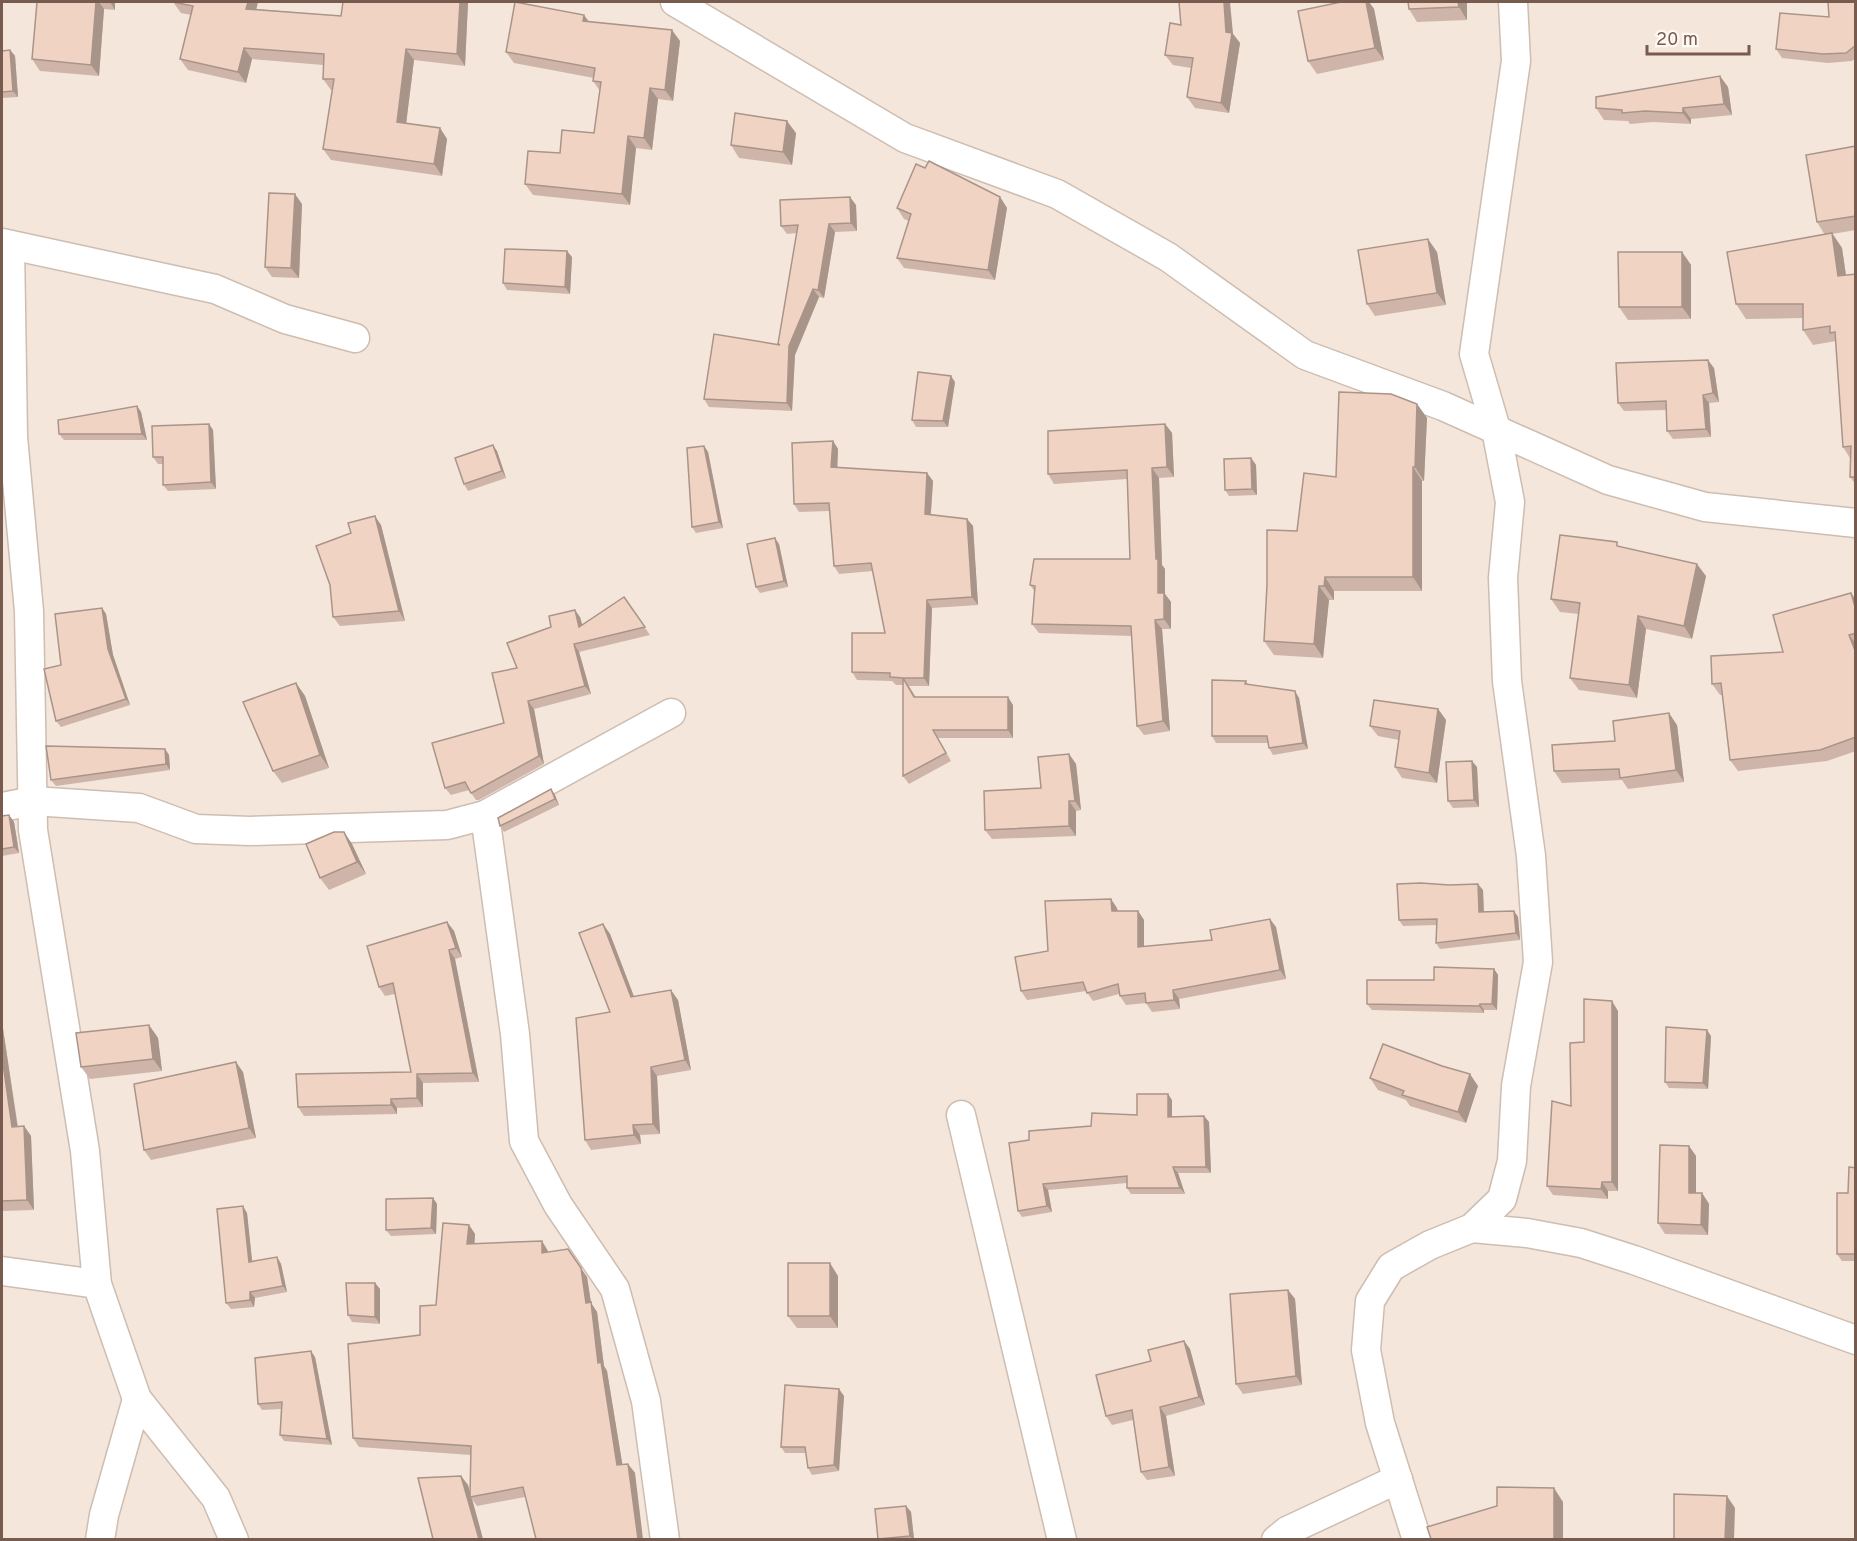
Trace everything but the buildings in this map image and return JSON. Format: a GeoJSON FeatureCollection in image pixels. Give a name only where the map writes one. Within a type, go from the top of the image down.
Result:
{"type":"FeatureCollection","features":[{"type":"Feature","properties":{"kind":"street"},"geometry":{"type":"LineString","coordinates":[[675,2],[905,138],[1057,194],[1168,257],[1305,355],[1443,406],[1608,480],[1705,507],[1856,524]]}},
{"type":"Feature","properties":{"kind":"street"},"geometry":{"type":"LineString","coordinates":[[1417,1539],[1380,1423],[1366,1350],[1370,1301],[1391,1267],[1430,1245],[1472,1228],[1502,1199],[1512,1161],[1516,1086],[1538,962],[1531,856],[1507,681],[1503,578],[1510,502],[1496,429],[1474,354],[1516,61],[1513,2]]}},
{"type":"Feature","properties":{"kind":"street"},"geometry":{"type":"LineString","coordinates":[[234,1539],[216,1498],[137,1399],[97,1284],[85,1151],[33,830],[29,611],[13,436],[6,244],[215,289],[285,319],[355,338]]}},
{"type":"Feature","properties":{"kind":"street"},"geometry":{"type":"LineString","coordinates":[[2,807],[33,801],[139,808],[196,829],[250,831],[447,825],[485,815],[671,713]]}},
{"type":"Feature","properties":{"kind":"street"},"geometry":{"type":"LineString","coordinates":[[485,815],[515,1034],[524,1141],[558,1205],[615,1289],[646,1401],[665,1539]]}},
{"type":"Feature","properties":{"kind":"street"},"geometry":{"type":"LineString","coordinates":[[961,1115],[1062,1539]]}},
{"type":"Feature","properties":{"kind":"street"},"geometry":{"type":"LineString","coordinates":[[1472,1228],[1527,1233],[1581,1243],[1856,1341]]}},
{"type":"Feature","properties":{"kind":"street"},"geometry":{"type":"LineString","coordinates":[[2,1271],[97,1284]]}},
{"type":"Feature","properties":{"kind":"street"},"geometry":{"type":"LineString","coordinates":[[100,1539],[104,1515],[137,1399]]}},
{"type":"Feature","properties":{"kind":"street"},"geometry":{"type":"LineString","coordinates":[[1276,1539],[1287,1531],[1398,1479]]}},
{"type":"Feature","properties":{"kind":"shaded area"},"geometry":{"type":"Polygon","coordinates":[[[2,2],[1855,2],[1855,1539],[2,1539],[2,2]]]}}]}
